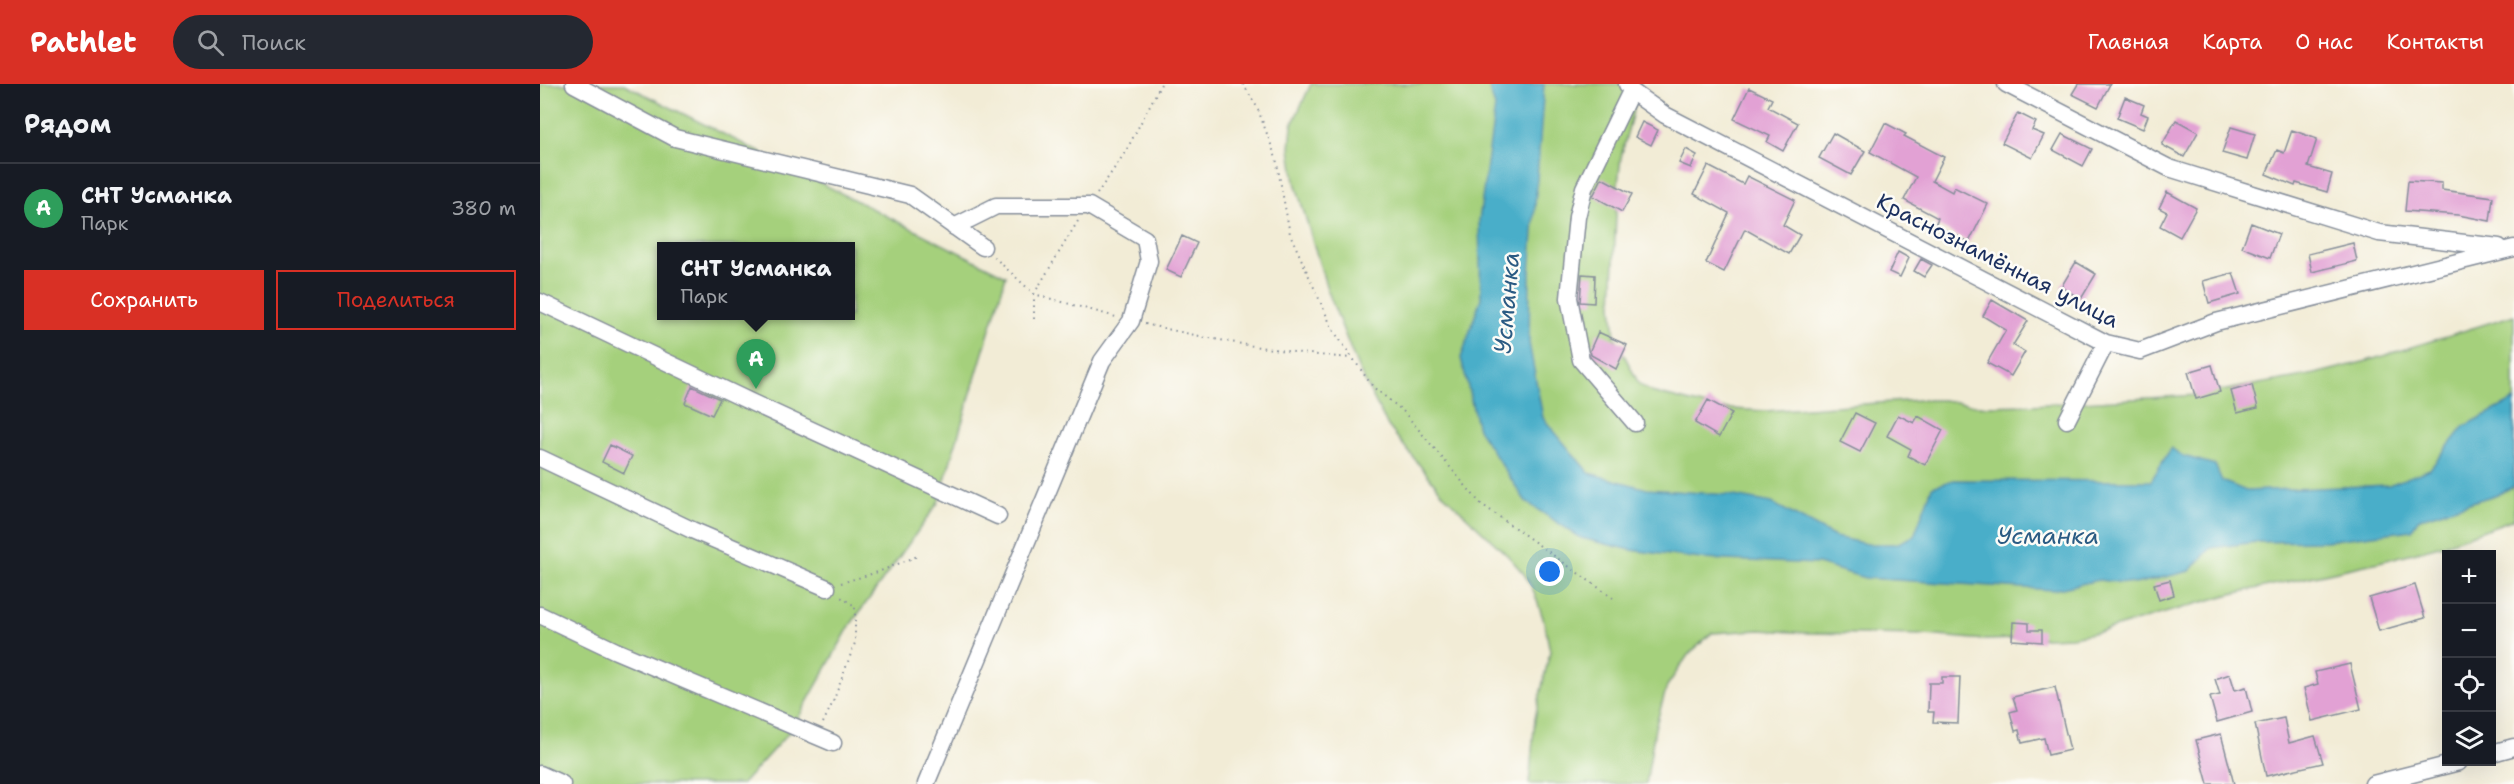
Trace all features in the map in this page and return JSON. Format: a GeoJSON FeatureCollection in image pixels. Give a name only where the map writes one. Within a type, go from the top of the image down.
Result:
{"type":"FeatureCollection","features":[{"type":"Feature","properties":{"kind":"street"},"geometry":{"type":"LineString","coordinates":[[574,84],[675,138],[910,195],[983,247]]}},
{"type":"Feature","properties":{"kind":"street"},"geometry":{"type":"LineString","coordinates":[[2006,84],[2169,168],[2379,233],[2513,248]]}},
{"type":"Feature","properties":{"kind":"street"},"geometry":{"type":"LineString","coordinates":[[1629,88],[1584,188],[1577,218],[1569,298],[1581,360],[1635,423]]}},
{"type":"Feature","properties":{"kind":"street","name":"Краснознамённая улица"},"geometry":{"type":"LineString","coordinates":[[1629,88],[1665,115],[2106,343],[2140,351],[2216,322],[2513,248]]}},
{"type":"Feature","properties":{"kind":"street"},"geometry":{"type":"LineString","coordinates":[[926,784],[1102,361],[1131,321],[1149,261],[1145,239],[1089,206],[996,206],[954,227]]}},
{"type":"Feature","properties":{"kind":"street"},"geometry":{"type":"LineString","coordinates":[[540,302],[998,516]]}},
{"type":"Feature","properties":{"kind":"street"},"geometry":{"type":"LineString","coordinates":[[2067,420],[2106,343]]}},
{"type":"Feature","properties":{"kind":"street"},"geometry":{"type":"LineString","coordinates":[[540,458],[692,530],[827,588]]}},
{"type":"Feature","properties":{"kind":"street"},"geometry":{"type":"LineString","coordinates":[[540,615],[616,651],[833,743]]}},
{"type":"Feature","properties":{"kind":"street"},"geometry":{"type":"LineString","coordinates":[[2496,752],[2514,747]]}},
{"type":"Feature","properties":{"kind":"street"},"geometry":{"type":"LineString","coordinates":[[2373,784],[2443,766]]}},
{"type":"Feature","properties":{"kind":"street"},"geometry":{"type":"LineString","coordinates":[[540,774],[562,784]]}},
{"type":"Feature","properties":{"kind":"path"},"geometry":{"type":"LineString","coordinates":[[1243,84],[1257,107],[1275,158],[1290,234],[1333,330],[1373,387],[1403,411],[1480,503],[1613,598]]}},
{"type":"Feature","properties":{"kind":"path"},"geometry":{"type":"LineString","coordinates":[[983,247],[1034,294],[1034,320]]}},
{"type":"Feature","properties":{"kind":"path"},"geometry":{"type":"LineString","coordinates":[[1046,298],[1131,321],[1229,343],[1316,355],[1352,357]]}},
{"type":"Feature","properties":{"kind":"path"},"geometry":{"type":"LineString","coordinates":[[827,588],[878,572],[920,555]]}},
{"type":"Feature","properties":{"kind":"path"},"geometry":{"type":"LineString","coordinates":[[816,736],[833,702],[855,643],[855,606],[827,588]]}},
{"type":"Feature","properties":{"kind":"green space"},"geometry":{"type":"Polygon","coordinates":[[[540,84],[624,84],[1006,276],[938,503],[851,624],[792,729],[742,784],[540,784],[540,84]]]}},
{"type":"Feature","properties":{"kind":"green space"},"geometry":{"type":"Polygon","coordinates":[[[1311,84],[1640,84],[1621,157],[1617,193],[1612,305],[1615,337],[1639,384],[1651,392],[1715,408],[1766,411],[1919,400],[1943,400],[1982,406],[2032,405],[2198,395],[2315,374],[2367,361],[2514,315],[2514,519],[2443,545],[2379,562],[2227,595],[2103,631],[2072,637],[1986,640],[1925,635],[1760,630],[1712,633],[1688,655],[1667,686],[1655,728],[1646,784],[1529,784],[1535,718],[1550,651],[1544,621],[1534,592],[1524,574],[1443,494],[1388,426],[1358,368],[1327,289],[1295,182],[1290,149],[1292,125],[1311,84]]]}},
{"type":"Feature","properties":{"kind":"water","name":"Усманка"},"geometry":{"type":"Polygon","coordinates":[[[1488,84],[1544,84],[1530,273],[1529,343],[1543,418],[1589,473],[1647,489],[1729,495],[1772,503],[1835,537],[1867,544],[1896,544],[1914,536],[1932,487],[1953,480],[2151,481],[2171,448],[2183,456],[2215,465],[2222,481],[2246,491],[2389,485],[2430,469],[2464,426],[2514,400],[2514,486],[2501,493],[2418,519],[2412,530],[2325,541],[2256,542],[2211,548],[2190,571],[2135,584],[2099,580],[2053,590],[1865,578],[1818,564],[1701,559],[1631,550],[1581,538],[1526,502],[1478,429],[1461,358],[1481,298],[1479,221],[1495,107],[1488,84]]]}},
{"type":"Feature","properties":{"kind":"building"},"geometry":{"type":"Polygon","coordinates":[[[2078,84],[2110,84],[2098,107],[2072,94],[2078,84]]]}},
{"type":"Feature","properties":{"kind":"building"},"geometry":{"type":"Polygon","coordinates":[[[1749,88],[1772,99],[1768,107],[1798,123],[1783,151],[1767,142],[1770,136],[1734,119],[1749,88]]]}},
{"type":"Feature","properties":{"kind":"building"},"geometry":{"type":"Polygon","coordinates":[[[2125,97],[2144,105],[2141,113],[2148,116],[2143,129],[2117,118],[2125,97]]]}},
{"type":"Feature","properties":{"kind":"building"},"geometry":{"type":"Polygon","coordinates":[[[2018,113],[2036,122],[2032,130],[2044,135],[2032,158],[2002,143],[2018,113]]]}},
{"type":"Feature","properties":{"kind":"building"},"geometry":{"type":"Polygon","coordinates":[[[2176,120],[2198,132],[2184,157],[2162,145],[2176,120]]]}},
{"type":"Feature","properties":{"kind":"building"},"geometry":{"type":"Polygon","coordinates":[[[1642,122],[1658,130],[1651,145],[1635,137],[1642,122]]]}},
{"type":"Feature","properties":{"kind":"building"},"geometry":{"type":"Polygon","coordinates":[[[1885,123],[1944,157],[1932,181],[1952,192],[1954,187],[1988,204],[1969,242],[1935,225],[1938,218],[1904,200],[1916,177],[1870,152],[1885,123]]]}},
{"type":"Feature","properties":{"kind":"building"},"geometry":{"type":"Polygon","coordinates":[[[2231,127],[2255,134],[2247,160],[2222,153],[2231,127]]]}},
{"type":"Feature","properties":{"kind":"building"},"geometry":{"type":"Polygon","coordinates":[[[2292,130],[2317,139],[2308,167],[2332,174],[2327,192],[2296,183],[2295,186],[2266,174],[2277,150],[2284,153],[2292,130]]]}},
{"type":"Feature","properties":{"kind":"building"},"geometry":{"type":"Polygon","coordinates":[[[1833,133],[1865,151],[1851,175],[1819,158],[1833,133]]]}},
{"type":"Feature","properties":{"kind":"building"},"geometry":{"type":"Polygon","coordinates":[[[2062,134],[2092,149],[2083,166],[2053,150],[2062,134]]]}},
{"type":"Feature","properties":{"kind":"building"},"geometry":{"type":"Polygon","coordinates":[[[1686,149],[1697,155],[1691,168],[1679,163],[1686,149]]]}},
{"type":"Feature","properties":{"kind":"building"},"geometry":{"type":"Polygon","coordinates":[[[1708,166],[1743,184],[1747,176],[1795,200],[1783,225],[1800,235],[1789,254],[1745,229],[1724,272],[1706,263],[1729,213],[1694,194],[1708,166]]]}},
{"type":"Feature","properties":{"kind":"building"},"geometry":{"type":"Polygon","coordinates":[[[1602,178],[1632,194],[1622,212],[1593,196],[1602,178]]]}},
{"type":"Feature","properties":{"kind":"building"},"geometry":{"type":"Polygon","coordinates":[[[2408,181],[2442,183],[2442,190],[2493,197],[2490,221],[2458,215],[2405,211],[2408,181]]]}},
{"type":"Feature","properties":{"kind":"building"},"geometry":{"type":"Polygon","coordinates":[[[2167,192],[2196,208],[2180,237],[2160,226],[2167,212],[2159,208],[2167,192]]]}},
{"type":"Feature","properties":{"kind":"building"},"geometry":{"type":"Polygon","coordinates":[[[2251,223],[2279,234],[2270,258],[2242,247],[2251,223]]]}},
{"type":"Feature","properties":{"kind":"building"},"geometry":{"type":"Polygon","coordinates":[[[1182,236],[1197,243],[1181,277],[1166,270],[1182,236]]]}},
{"type":"Feature","properties":{"kind":"building"},"geometry":{"type":"Polygon","coordinates":[[[2353,243],[2357,261],[2312,272],[2308,254],[2353,243]]]}},
{"type":"Feature","properties":{"kind":"building"},"geometry":{"type":"Polygon","coordinates":[[[1898,252],[1909,258],[1900,277],[1889,272],[1898,252]]]}},
{"type":"Feature","properties":{"kind":"building"},"geometry":{"type":"Polygon","coordinates":[[[1921,259],[1932,265],[1924,277],[1914,271],[1921,259]]]}},
{"type":"Feature","properties":{"kind":"building"},"geometry":{"type":"Polygon","coordinates":[[[2076,262],[2096,274],[2081,299],[2061,287],[2076,262]]]}},
{"type":"Feature","properties":{"kind":"building"},"geometry":{"type":"Polygon","coordinates":[[[2233,273],[2240,294],[2209,303],[2203,281],[2233,273]]]}},
{"type":"Feature","properties":{"kind":"building"},"geometry":{"type":"Polygon","coordinates":[[[1582,274],[1595,275],[1594,303],[1580,302],[1582,274]]]}},
{"type":"Feature","properties":{"kind":"building"},"geometry":{"type":"Polygon","coordinates":[[[1992,300],[2028,321],[2013,345],[2025,352],[2011,376],[1987,363],[2006,330],[1983,316],[1992,300]]]}},
{"type":"Feature","properties":{"kind":"building"},"geometry":{"type":"Polygon","coordinates":[[[1598,332],[1627,345],[1616,369],[1591,355],[1590,350],[1598,332]]]}},
{"type":"Feature","properties":{"kind":"building"},"geometry":{"type":"Polygon","coordinates":[[[2212,365],[2220,392],[2196,399],[2188,372],[2212,365]]]}},
{"type":"Feature","properties":{"kind":"building"},"geometry":{"type":"Polygon","coordinates":[[[2252,385],[2258,408],[2237,413],[2231,391],[2252,385]]]}},
{"type":"Feature","properties":{"kind":"building"},"geometry":{"type":"Polygon","coordinates":[[[692,386],[720,399],[712,415],[685,403],[692,386]]]}},
{"type":"Feature","properties":{"kind":"building"},"geometry":{"type":"Polygon","coordinates":[[[1708,400],[1732,413],[1719,437],[1695,423],[1708,400]]]}},
{"type":"Feature","properties":{"kind":"building"},"geometry":{"type":"Polygon","coordinates":[[[1855,413],[1875,423],[1860,452],[1840,442],[1855,413]]]}},
{"type":"Feature","properties":{"kind":"building"},"geometry":{"type":"Polygon","coordinates":[[[1898,415],[1914,423],[1918,416],[1943,430],[1925,465],[1908,456],[1911,449],[1887,436],[1898,415]]]}},
{"type":"Feature","properties":{"kind":"building"},"geometry":{"type":"Polygon","coordinates":[[[610,445],[632,456],[624,473],[602,462],[610,445]]]}},
{"type":"Feature","properties":{"kind":"building"},"geometry":{"type":"Polygon","coordinates":[[[2170,580],[2174,595],[2159,600],[2154,584],[2170,580]]]}},
{"type":"Feature","properties":{"kind":"building"},"geometry":{"type":"Polygon","coordinates":[[[2415,585],[2425,618],[2379,631],[2369,598],[2415,585]]]}},
{"type":"Feature","properties":{"kind":"building"},"geometry":{"type":"Polygon","coordinates":[[[2013,622],[2029,623],[2029,630],[2042,630],[2042,642],[2012,640],[2013,622]]]}},
{"type":"Feature","properties":{"kind":"building"},"geometry":{"type":"Polygon","coordinates":[[[2350,664],[2361,709],[2312,721],[2304,688],[2318,684],[2315,672],[2350,664]]]}},
{"type":"Feature","properties":{"kind":"building"},"geometry":{"type":"Polygon","coordinates":[[[2230,674],[2235,690],[2246,687],[2252,712],[2217,722],[2210,697],[2220,695],[2215,679],[2230,674]]]}},
{"type":"Feature","properties":{"kind":"building"},"geometry":{"type":"Polygon","coordinates":[[[1942,677],[1960,677],[1958,723],[1933,722],[1934,712],[1928,712],[1929,683],[1942,683],[1942,677]]]}},
{"type":"Feature","properties":{"kind":"building"},"geometry":{"type":"Polygon","coordinates":[[[2055,687],[2070,750],[2048,755],[2044,738],[2022,743],[2019,730],[2015,731],[2010,712],[2017,710],[2013,697],[2055,687]]]}},
{"type":"Feature","properties":{"kind":"building"},"geometry":{"type":"Polygon","coordinates":[[[2284,718],[2289,743],[2315,736],[2323,763],[2266,776],[2255,724],[2284,718]]]}},
{"type":"Feature","properties":{"kind":"building"},"geometry":{"type":"Polygon","coordinates":[[[2221,734],[2234,784],[2208,784],[2196,740],[2221,734]]]}},
{"type":"Feature","properties":{"kind":"place","name":"СНТ Усманка"},"geometry":{"type":"Point","coordinates":[756,389]}}]}
